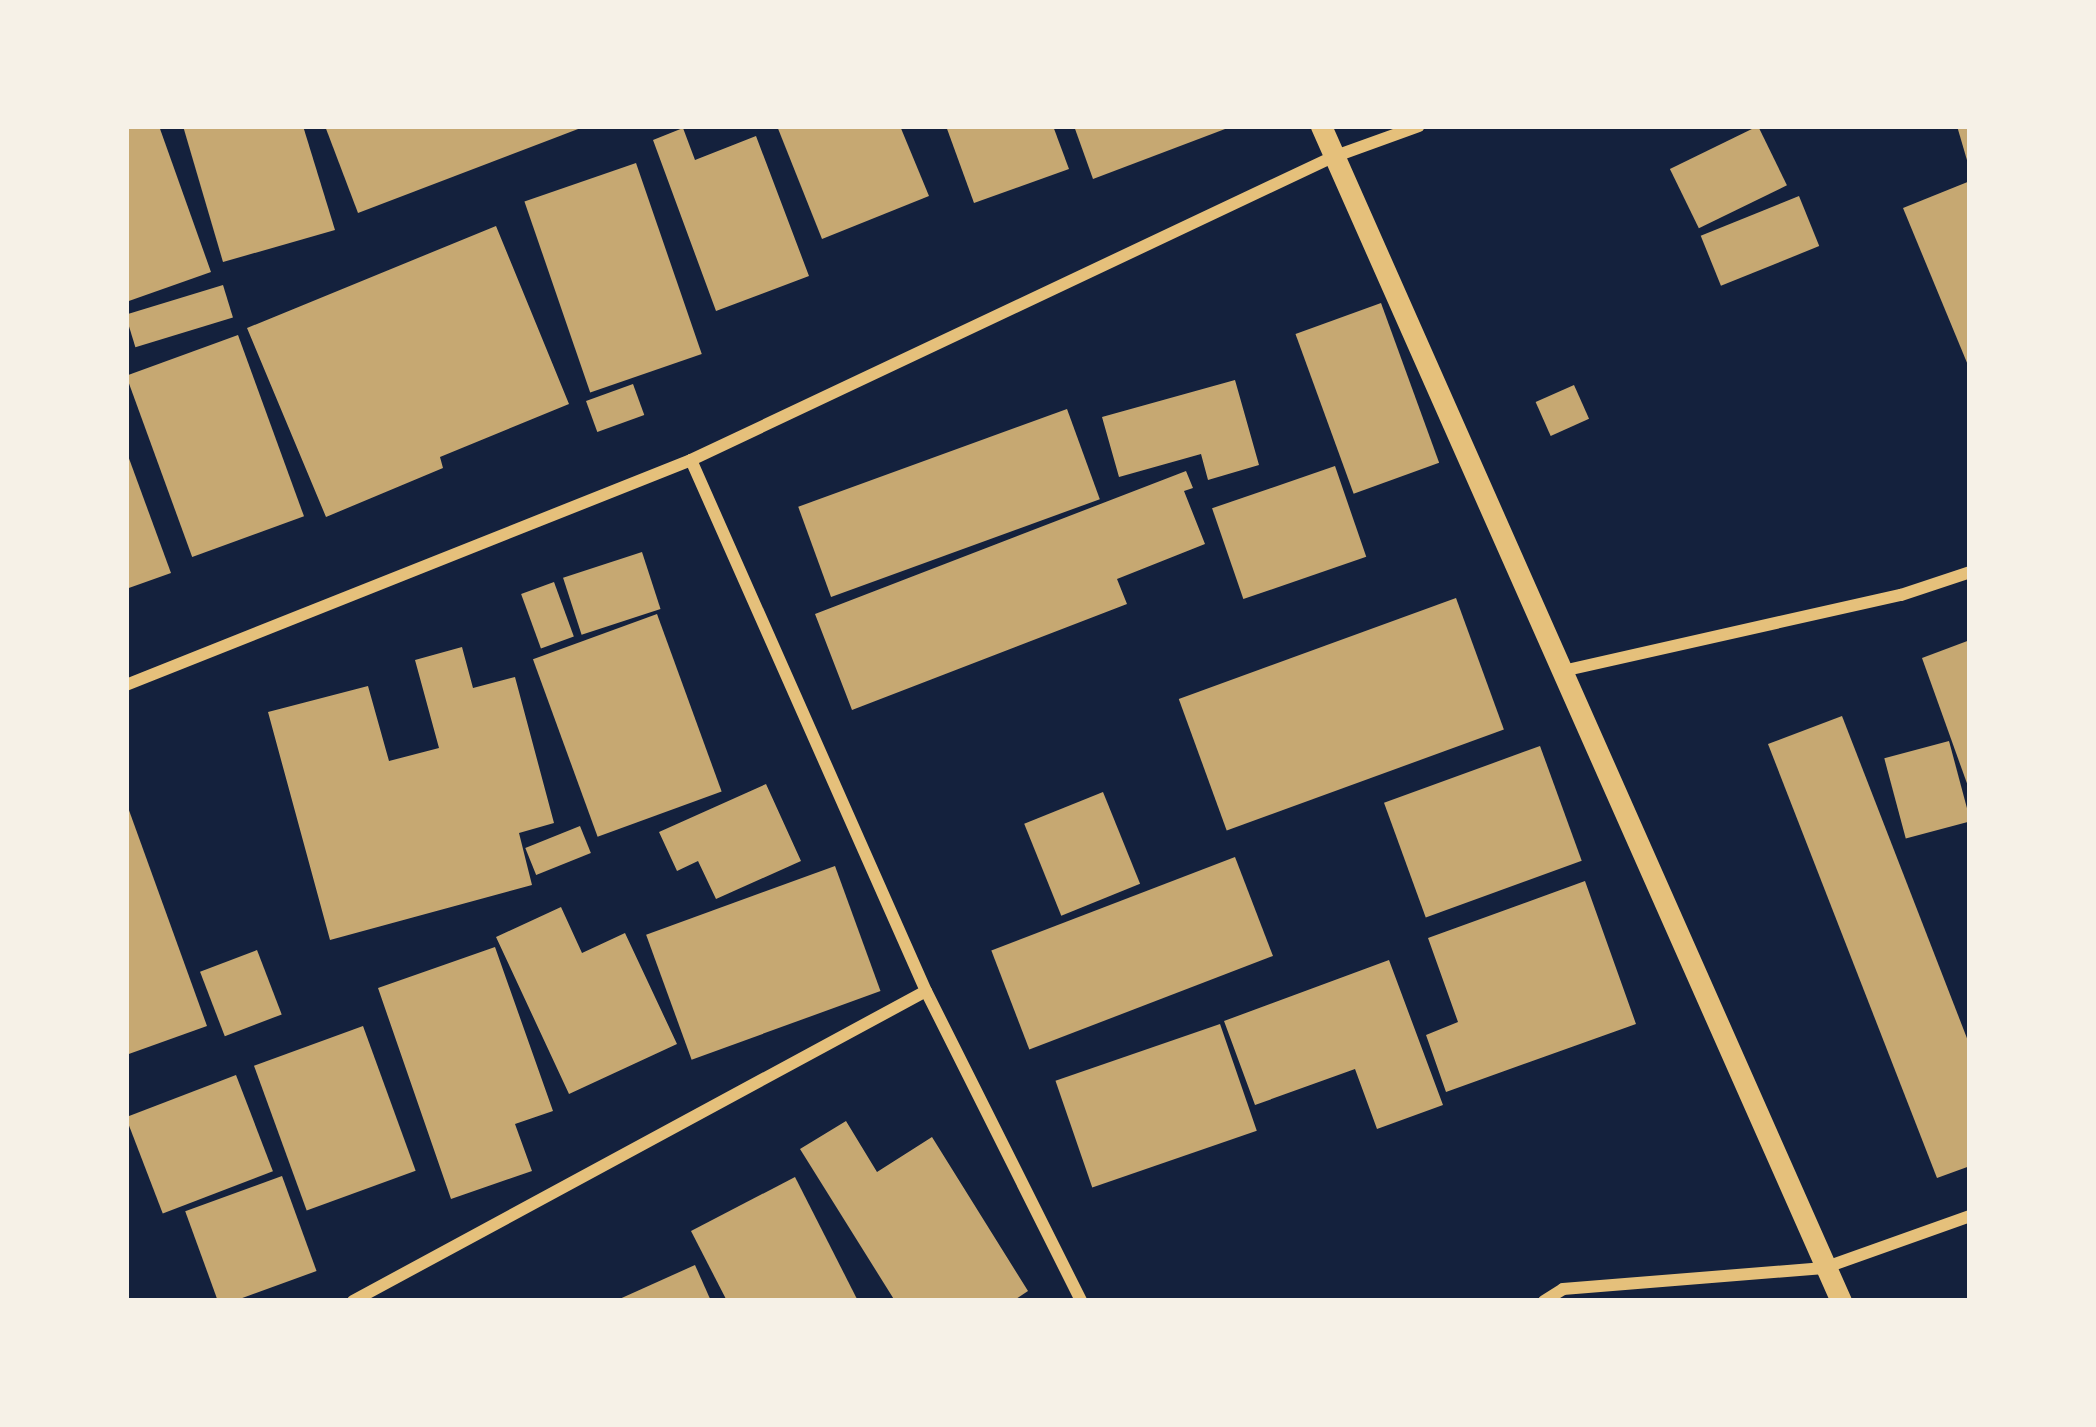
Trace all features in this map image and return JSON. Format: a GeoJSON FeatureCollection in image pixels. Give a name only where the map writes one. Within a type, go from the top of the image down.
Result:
{"type":"FeatureCollection","features":[{"type":"Feature","properties":{"kind":"street"},"geometry":{"type":"LineString","coordinates":[[1321,126],[1567,670],[1841,1301]]}},
{"type":"Feature","properties":{"kind":"street"},"geometry":{"type":"LineString","coordinates":[[126,685],[691,460],[1334,158],[1419,126]]}},
{"type":"Feature","properties":{"kind":"street"},"geometry":{"type":"LineString","coordinates":[[691,460],[926,992],[1081,1301]]}},
{"type":"Feature","properties":{"kind":"street"},"geometry":{"type":"LineString","coordinates":[[1567,670],[1970,572]]}},
{"type":"Feature","properties":{"kind":"street"},"geometry":{"type":"LineString","coordinates":[[353,1301],[926,992]]}},
{"type":"Feature","properties":{"kind":"street"},"geometry":{"type":"LineString","coordinates":[[1544,1301],[1563,1289],[1824,1268],[1970,1216]]}},
{"type":"Feature","properties":{"kind":"building"},"geometry":{"type":"Polygon","coordinates":[[[126,126],[159,126],[211,272],[126,302],[126,126]]]}},
{"type":"Feature","properties":{"kind":"building"},"geometry":{"type":"Polygon","coordinates":[[[183,126],[303,126],[335,230],[223,262],[183,126]]]}},
{"type":"Feature","properties":{"kind":"building"},"geometry":{"type":"Polygon","coordinates":[[[325,126],[586,126],[358,213],[325,126]]]}},
{"type":"Feature","properties":{"kind":"building"},"geometry":{"type":"Polygon","coordinates":[[[777,126],[900,126],[929,196],[822,239],[777,126]]]}},
{"type":"Feature","properties":{"kind":"building"},"geometry":{"type":"Polygon","coordinates":[[[946,126],[1053,126],[1069,169],[974,203],[946,126]]]}},
{"type":"Feature","properties":{"kind":"building"},"geometry":{"type":"Polygon","coordinates":[[[1074,126],[1233,126],[1093,179],[1074,126]]]}},
{"type":"Feature","properties":{"kind":"building"},"geometry":{"type":"Polygon","coordinates":[[[1758,126],[1787,185],[1699,228],[1670,169],[1758,126]]]}},
{"type":"Feature","properties":{"kind":"building"},"geometry":{"type":"Polygon","coordinates":[[[1957,126],[1970,126],[1970,167],[1969,167],[1957,126]]]}},
{"type":"Feature","properties":{"kind":"building"},"geometry":{"type":"Polygon","coordinates":[[[683,128],[695,160],[756,136],[809,276],[716,311],[653,140],[683,128]]]}},
{"type":"Feature","properties":{"kind":"building"},"geometry":{"type":"Polygon","coordinates":[[[636,163],[702,354],[590,392],[524,201],[636,163]]]}},
{"type":"Feature","properties":{"kind":"building"},"geometry":{"type":"Polygon","coordinates":[[[1970,181],[1970,370],[1903,208],[1970,181]]]}},
{"type":"Feature","properties":{"kind":"building"},"geometry":{"type":"Polygon","coordinates":[[[1799,196],[1819,246],[1721,286],[1701,236],[1799,196]]]}},
{"type":"Feature","properties":{"kind":"building"},"geometry":{"type":"Polygon","coordinates":[[[496,226],[569,404],[440,457],[443,468],[326,517],[247,328],[496,226]]]}},
{"type":"Feature","properties":{"kind":"building"},"geometry":{"type":"Polygon","coordinates":[[[223,285],[233,318],[135,347],[126,315],[223,285]]]}},
{"type":"Feature","properties":{"kind":"building"},"geometry":{"type":"Polygon","coordinates":[[[1381,303],[1439,463],[1354,494],[1295,334],[1381,303]]]}},
{"type":"Feature","properties":{"kind":"building"},"geometry":{"type":"Polygon","coordinates":[[[238,335],[304,516],[192,557],[126,376],[238,335]]]}},
{"type":"Feature","properties":{"kind":"building"},"geometry":{"type":"Polygon","coordinates":[[[1235,380],[1259,465],[1208,480],[1201,454],[1119,477],[1102,417],[1235,380]]]}},
{"type":"Feature","properties":{"kind":"building"},"geometry":{"type":"Polygon","coordinates":[[[633,384],[644,415],[597,432],[586,401],[633,384]]]}},
{"type":"Feature","properties":{"kind":"building"},"geometry":{"type":"Polygon","coordinates":[[[1574,385],[1589,419],[1551,436],[1536,402],[1574,385]]]}},
{"type":"Feature","properties":{"kind":"building"},"geometry":{"type":"Polygon","coordinates":[[[1067,409],[1100,499],[831,597],[798,507],[1067,409]]]}},
{"type":"Feature","properties":{"kind":"building"},"geometry":{"type":"Polygon","coordinates":[[[126,454],[171,573],[126,589],[126,454]]]}},
{"type":"Feature","properties":{"kind":"building"},"geometry":{"type":"Polygon","coordinates":[[[1335,466],[1366,557],[1243,599],[1212,508],[1335,466]]]}},
{"type":"Feature","properties":{"kind":"building"},"geometry":{"type":"Polygon","coordinates":[[[1186,471],[1193,488],[1184,491],[1205,544],[1117,579],[1127,604],[852,710],[815,614],[1186,471]]]}},
{"type":"Feature","properties":{"kind":"building"},"geometry":{"type":"Polygon","coordinates":[[[642,552],[661,609],[582,635],[563,578],[642,552]]]}},
{"type":"Feature","properties":{"kind":"building"},"geometry":{"type":"Polygon","coordinates":[[[554,582],[574,637],[541,648],[521,594],[554,582]]]}},
{"type":"Feature","properties":{"kind":"building"},"geometry":{"type":"Polygon","coordinates":[[[1456,598],[1504,730],[1227,830],[1179,699],[1456,598]]]}},
{"type":"Feature","properties":{"kind":"building"},"geometry":{"type":"Polygon","coordinates":[[[657,614],[722,792],[598,837],[533,659],[657,614]]]}},
{"type":"Feature","properties":{"kind":"building"},"geometry":{"type":"Polygon","coordinates":[[[1970,640],[1970,789],[1969,789],[1922,658],[1970,640]]]}},
{"type":"Feature","properties":{"kind":"building"},"geometry":{"type":"Polygon","coordinates":[[[462,647],[473,688],[515,677],[554,823],[519,833],[532,885],[330,940],[268,712],[368,686],[389,761],[439,748],[415,660],[462,647]]]}},
{"type":"Feature","properties":{"kind":"building"},"geometry":{"type":"Polygon","coordinates":[[[1842,716],[1970,1046],[1970,1166],[1937,1178],[1768,744],[1842,716]]]}},
{"type":"Feature","properties":{"kind":"building"},"geometry":{"type":"Polygon","coordinates":[[[1949,741],[1970,821],[1906,839],[1884,758],[1949,741]]]}},
{"type":"Feature","properties":{"kind":"building"},"geometry":{"type":"Polygon","coordinates":[[[1540,746],[1582,861],[1426,917],[1384,803],[1540,746]]]}},
{"type":"Feature","properties":{"kind":"building"},"geometry":{"type":"Polygon","coordinates":[[[766,784],[801,861],[716,899],[698,861],[677,871],[659,832],[766,784]]]}},
{"type":"Feature","properties":{"kind":"building"},"geometry":{"type":"Polygon","coordinates":[[[1103,792],[1140,884],[1061,916],[1024,824],[1103,792]]]}},
{"type":"Feature","properties":{"kind":"building"},"geometry":{"type":"Polygon","coordinates":[[[126,802],[207,1026],[126,1055],[126,802]]]}},
{"type":"Feature","properties":{"kind":"building"},"geometry":{"type":"Polygon","coordinates":[[[580,826],[591,853],[536,875],[525,848],[580,826]]]}},
{"type":"Feature","properties":{"kind":"building"},"geometry":{"type":"Polygon","coordinates":[[[1235,857],[1273,956],[1029,1049],[991,951],[1235,857]]]}},
{"type":"Feature","properties":{"kind":"building"},"geometry":{"type":"Polygon","coordinates":[[[835,866],[880,991],[692,1060],[646,935],[835,866]]]}},
{"type":"Feature","properties":{"kind":"building"},"geometry":{"type":"Polygon","coordinates":[[[1585,881],[1636,1024],[1446,1092],[1426,1035],[1458,1022],[1428,938],[1585,881]]]}},
{"type":"Feature","properties":{"kind":"building"},"geometry":{"type":"Polygon","coordinates":[[[561,907],[582,953],[625,933],[677,1044],[569,1094],[496,937],[561,907]]]}},
{"type":"Feature","properties":{"kind":"building"},"geometry":{"type":"Polygon","coordinates":[[[495,947],[553,1111],[515,1124],[532,1171],[451,1199],[378,988],[495,947]]]}},
{"type":"Feature","properties":{"kind":"building"},"geometry":{"type":"Polygon","coordinates":[[[257,950],[282,1014],[225,1036],[200,972],[257,950]]]}},
{"type":"Feature","properties":{"kind":"building"},"geometry":{"type":"Polygon","coordinates":[[[1389,960],[1443,1105],[1377,1129],[1355,1069],[1255,1105],[1224,1021],[1389,960]]]}},
{"type":"Feature","properties":{"kind":"building"},"geometry":{"type":"Polygon","coordinates":[[[1220,1024],[1257,1131],[1092,1187],[1055,1081],[1220,1024]]]}},
{"type":"Feature","properties":{"kind":"building"},"geometry":{"type":"Polygon","coordinates":[[[363,1026],[416,1171],[307,1210],[254,1066],[363,1026]]]}},
{"type":"Feature","properties":{"kind":"building"},"geometry":{"type":"Polygon","coordinates":[[[236,1075],[273,1171],[163,1213],[126,1117],[236,1075]]]}},
{"type":"Feature","properties":{"kind":"building"},"geometry":{"type":"Polygon","coordinates":[[[846,1121],[877,1172],[932,1137],[1028,1291],[1013,1301],[895,1301],[800,1149],[846,1121]]]}},
{"type":"Feature","properties":{"kind":"building"},"geometry":{"type":"Polygon","coordinates":[[[282,1176],[317,1271],[234,1301],[218,1301],[185,1211],[282,1176]]]}},
{"type":"Feature","properties":{"kind":"building"},"geometry":{"type":"Polygon","coordinates":[[[795,1177],[858,1301],[727,1301],[691,1231],[795,1177]]]}},
{"type":"Feature","properties":{"kind":"building"},"geometry":{"type":"Polygon","coordinates":[[[695,1265],[711,1301],[615,1301],[695,1265]]]}}]}
